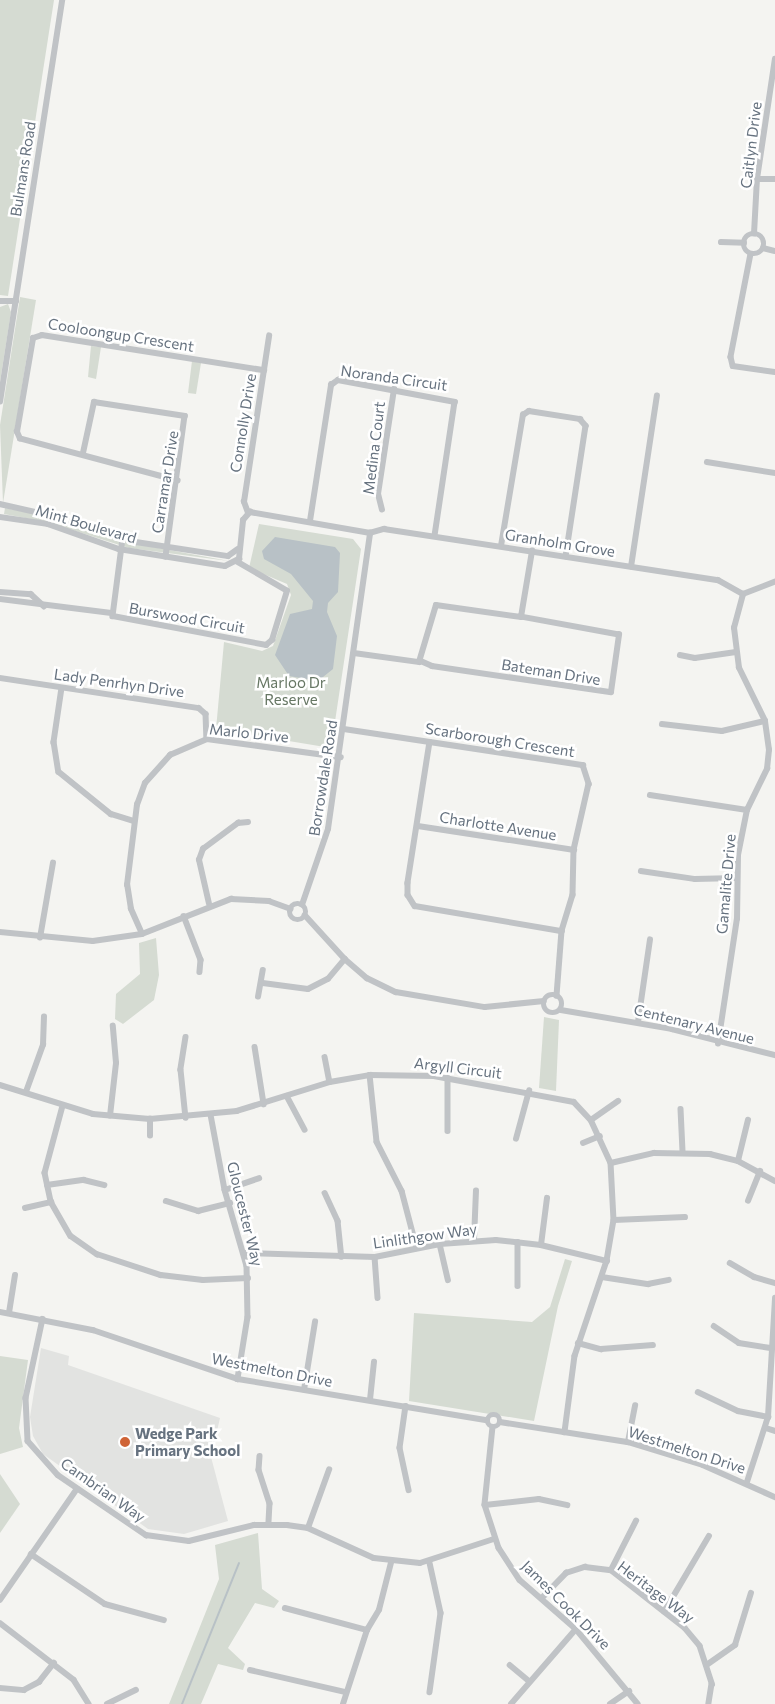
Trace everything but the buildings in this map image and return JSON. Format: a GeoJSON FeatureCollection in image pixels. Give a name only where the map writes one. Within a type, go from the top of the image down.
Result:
{"type":"FeatureCollection","features":[{"type":"Feature","properties":{"kind":"street","name":"Bulmans Road"},"geometry":{"type":"LineString","coordinates":[[0,402],[62,0]]}},
{"type":"Feature","properties":{"kind":"street","name":"Caitlyn Drive"},"geometry":{"type":"LineString","coordinates":[[754,234],[757,179],[772,101],[775,59]]}},
{"type":"Feature","properties":{"kind":"street"},"geometry":{"type":"LineString","coordinates":[[757,179],[775,179]]}},
{"type":"Feature","properties":{"kind":"street"},"geometry":{"type":"LineString","coordinates":[[721,242],[744,243],[754,234],[763,239],[763,248]]}},
{"type":"Feature","properties":{"kind":"street"},"geometry":{"type":"LineString","coordinates":[[744,243],[751,254],[731,357],[733,366],[775,372]]}},
{"type":"Feature","properties":{"kind":"street"},"geometry":{"type":"LineString","coordinates":[[751,254],[763,248],[775,251]]}},
{"type":"Feature","properties":{"kind":"street"},"geometry":{"type":"LineString","coordinates":[[0,301],[16,301]]}},
{"type":"Feature","properties":{"kind":"street","name":"Cooloongup Crescent"},"geometry":{"type":"LineString","coordinates":[[178,481],[83,453],[19,438],[31,341],[37,334],[264,370]]}},
{"type":"Feature","properties":{"kind":"street","name":"Connolly Drive"},"geometry":{"type":"LineString","coordinates":[[248,513],[244,502],[269,336]]}},
{"type":"Feature","properties":{"kind":"street","name":"Noranda Circuit"},"geometry":{"type":"LineString","coordinates":[[310,521],[332,382],[394,389],[449,397],[455,403],[435,536]]}},
{"type":"Feature","properties":{"kind":"street","name":"Medina Court"},"geometry":{"type":"LineString","coordinates":[[382,510],[378,494],[394,389]]}},
{"type":"Feature","properties":{"kind":"street"},"geometry":{"type":"LineString","coordinates":[[631,567],[657,396]]}},
{"type":"Feature","properties":{"kind":"street","name":"Carramar Drive"},"geometry":{"type":"LineString","coordinates":[[83,453],[94,402],[183,415],[187,422],[166,557]]}},
{"type":"Feature","properties":{"kind":"street"},"geometry":{"type":"LineString","coordinates":[[501,546],[523,415],[528,411],[580,419],[586,426],[566,556]]}},
{"type":"Feature","properties":{"kind":"street"},"geometry":{"type":"LineString","coordinates":[[707,462],[775,473]]}},
{"type":"Feature","properties":{"kind":"street","name":"Mint Boulevard"},"geometry":{"type":"LineString","coordinates":[[0,504],[62,518],[123,539],[228,556],[239,547]]}},
{"type":"Feature","properties":{"kind":"street"},"geometry":{"type":"LineString","coordinates":[[237,562],[248,513],[310,521],[370,533]]}},
{"type":"Feature","properties":{"kind":"street","name":"Mint Boulevard"},"geometry":{"type":"LineString","coordinates":[[0,517],[48,524],[120,549],[225,566],[237,562]]}},
{"type":"Feature","properties":{"kind":"street","name":"Granholm Grove"},"geometry":{"type":"LineString","coordinates":[[370,533],[380,528],[718,580],[743,594]]}},
{"type":"Feature","properties":{"kind":"street","name":"Borrowdale Road"},"geometry":{"type":"LineString","coordinates":[[302,905],[324,850],[341,757],[370,533]]}},
{"type":"Feature","properties":{"kind":"street","name":"Burswood Circuit"},"geometry":{"type":"LineString","coordinates":[[123,539],[111,614],[266,645],[272,640],[287,591],[283,585],[243,569],[237,562]]}},
{"type":"Feature","properties":{"kind":"street"},"geometry":{"type":"LineString","coordinates":[[354,654],[421,661],[434,606],[521,617],[532,551]]}},
{"type":"Feature","properties":{"kind":"street"},"geometry":{"type":"LineString","coordinates":[[743,594],[775,582]]}},
{"type":"Feature","properties":{"kind":"street"},"geometry":{"type":"LineString","coordinates":[[0,592],[32,594],[46,607]]}},
{"type":"Feature","properties":{"kind":"street","name":"Gamalite Drive"},"geometry":{"type":"LineString","coordinates":[[718,1044],[737,919],[737,878],[747,810],[767,769],[772,750],[765,721],[736,652],[734,628],[743,594]]}},
{"type":"Feature","properties":{"kind":"street"},"geometry":{"type":"LineString","coordinates":[[0,599],[46,607],[111,614]]}},
{"type":"Feature","properties":{"kind":"street","name":"Bateman Drive"},"geometry":{"type":"LineString","coordinates":[[421,661],[441,668],[611,692],[619,635],[521,617]]}},
{"type":"Feature","properties":{"kind":"street"},"geometry":{"type":"LineString","coordinates":[[680,655],[695,658],[736,652]]}},
{"type":"Feature","properties":{"kind":"street","name":"Lady Penrhyn Drive"},"geometry":{"type":"LineString","coordinates":[[0,678],[199,708],[206,714],[207,740]]}},
{"type":"Feature","properties":{"kind":"street"},"geometry":{"type":"LineString","coordinates":[[62,688],[53,748],[59,772],[111,814],[134,822]]}},
{"type":"Feature","properties":{"kind":"street"},"geometry":{"type":"LineString","coordinates":[[662,724],[722,731],[765,721]]}},
{"type":"Feature","properties":{"kind":"street","name":"Scarborough Crescent"},"geometry":{"type":"LineString","coordinates":[[344,729],[583,766],[589,784],[574,850],[573,895],[562,931],[555,995]]}},
{"type":"Feature","properties":{"kind":"street","name":"Marlo Drive"},"geometry":{"type":"LineString","coordinates":[[142,934],[131,909],[128,885],[134,822],[145,783],[156,767],[175,751],[207,740],[341,757]]}},
{"type":"Feature","properties":{"kind":"street"},"geometry":{"type":"LineString","coordinates":[[430,742],[408,882],[408,895],[415,906],[562,931]]}},
{"type":"Feature","properties":{"kind":"street"},"geometry":{"type":"LineString","coordinates":[[650,795],[747,810]]}},
{"type":"Feature","properties":{"kind":"street"},"geometry":{"type":"LineString","coordinates":[[209,904],[200,865],[203,849],[238,823],[248,822]]}},
{"type":"Feature","properties":{"kind":"street","name":"Charlotte Avenue"},"geometry":{"type":"LineString","coordinates":[[418,826],[574,850]]}},
{"type":"Feature","properties":{"kind":"street"},"geometry":{"type":"LineString","coordinates":[[40,938],[53,863]]}},
{"type":"Feature","properties":{"kind":"street"},"geometry":{"type":"LineString","coordinates":[[641,871],[695,879],[737,878]]}},
{"type":"Feature","properties":{"kind":"street"},"geometry":{"type":"LineString","coordinates":[[0,932],[40,938],[93,941],[142,934],[209,904],[251,899],[291,909],[302,905],[306,915],[345,959],[367,978],[396,992],[485,1007],[525,1005],[544,1001],[555,995],[563,1003],[561,1010],[551,1014],[545,1008],[525,1005]]}},
{"type":"Feature","properties":{"kind":"street"},"geometry":{"type":"LineString","coordinates":[[291,909],[296,920],[306,915]]}},
{"type":"Feature","properties":{"kind":"street"},"geometry":{"type":"LineString","coordinates":[[184,916],[201,960],[200,972]]}},
{"type":"Feature","properties":{"kind":"street"},"geometry":{"type":"LineString","coordinates":[[638,1022],[650,940]]}},
{"type":"Feature","properties":{"kind":"street"},"geometry":{"type":"LineString","coordinates":[[263,983],[308,989],[328,979],[345,959]]}},
{"type":"Feature","properties":{"kind":"street"},"geometry":{"type":"LineString","coordinates":[[258,997],[263,983],[263,970]]}},
{"type":"Feature","properties":{"kind":"street"},"geometry":{"type":"LineString","coordinates":[[544,1001],[545,1008]]}},
{"type":"Feature","properties":{"kind":"street","name":"Centenary Avenue"},"geometry":{"type":"LineString","coordinates":[[563,1003],[578,1011]]}},
{"type":"Feature","properties":{"kind":"street","name":"Centenary Avenue"},"geometry":{"type":"LineString","coordinates":[[561,1010],[578,1011],[638,1022],[718,1044],[775,1055]]}},
{"type":"Feature","properties":{"kind":"street"},"geometry":{"type":"LineString","coordinates":[[26,1092],[43,1045],[44,1017]]}},
{"type":"Feature","properties":{"kind":"street"},"geometry":{"type":"LineString","coordinates":[[110,1116],[116,1063],[113,1026]]}},
{"type":"Feature","properties":{"kind":"street"},"geometry":{"type":"LineString","coordinates":[[186,1037],[181,1070],[186,1118]]}},
{"type":"Feature","properties":{"kind":"street"},"geometry":{"type":"LineString","coordinates":[[255,1048],[264,1104]]}},
{"type":"Feature","properties":{"kind":"street"},"geometry":{"type":"LineString","coordinates":[[325,1057],[330,1082]]}},
{"type":"Feature","properties":{"kind":"street"},"geometry":{"type":"LineString","coordinates":[[370,1075],[376,1142],[402,1191],[417,1248]]}},
{"type":"Feature","properties":{"kind":"street","name":"Argyll Circuit"},"geometry":{"type":"LineString","coordinates":[[0,1085],[26,1092],[63,1106],[110,1116],[150,1119],[211,1115],[264,1104],[330,1082],[370,1075],[448,1078],[566,1098],[591,1120],[611,1163],[614,1220],[607,1261],[578,1343],[565,1432]]}},
{"type":"Feature","properties":{"kind":"street"},"geometry":{"type":"LineString","coordinates":[[448,1078],[448,1131]]}},
{"type":"Feature","properties":{"kind":"street"},"geometry":{"type":"LineString","coordinates":[[516,1139],[529,1091]]}},
{"type":"Feature","properties":{"kind":"street"},"geometry":{"type":"LineString","coordinates":[[287,1096],[305,1130]]}},
{"type":"Feature","properties":{"kind":"street"},"geometry":{"type":"LineString","coordinates":[[591,1120],[618,1101]]}},
{"type":"Feature","properties":{"kind":"street"},"geometry":{"type":"LineString","coordinates":[[63,1106],[46,1160],[47,1185],[51,1202],[71,1236],[97,1254],[179,1279],[248,1278]]}},
{"type":"Feature","properties":{"kind":"street"},"geometry":{"type":"LineString","coordinates":[[681,1109],[683,1152]]}},
{"type":"Feature","properties":{"kind":"street","name":"Gloucester Way"},"geometry":{"type":"LineString","coordinates":[[211,1115],[224,1190],[230,1203],[245,1253],[248,1278],[248,1317],[238,1379]]}},
{"type":"Feature","properties":{"kind":"street"},"geometry":{"type":"LineString","coordinates":[[150,1119],[150,1136]]}},
{"type":"Feature","properties":{"kind":"street"},"geometry":{"type":"LineString","coordinates":[[738,1161],[748,1120]]}},
{"type":"Feature","properties":{"kind":"street"},"geometry":{"type":"LineString","coordinates":[[583,1143],[600,1136]]}},
{"type":"Feature","properties":{"kind":"street"},"geometry":{"type":"LineString","coordinates":[[611,1163],[683,1152],[738,1161],[775,1181]]}},
{"type":"Feature","properties":{"kind":"street"},"geometry":{"type":"LineString","coordinates":[[748,1200],[760,1172]]}},
{"type":"Feature","properties":{"kind":"street"},"geometry":{"type":"LineString","coordinates":[[224,1190],[259,1178]]}},
{"type":"Feature","properties":{"kind":"street"},"geometry":{"type":"LineString","coordinates":[[47,1185],[84,1180],[104,1186]]}},
{"type":"Feature","properties":{"kind":"street"},"geometry":{"type":"LineString","coordinates":[[474,1240],[476,1191]]}},
{"type":"Feature","properties":{"kind":"street"},"geometry":{"type":"LineString","coordinates":[[325,1193],[338,1221],[342,1257]]}},
{"type":"Feature","properties":{"kind":"street"},"geometry":{"type":"LineString","coordinates":[[542,1245],[547,1198]]}},
{"type":"Feature","properties":{"kind":"street"},"geometry":{"type":"LineString","coordinates":[[166,1201],[198,1211],[230,1203]]}},
{"type":"Feature","properties":{"kind":"street"},"geometry":{"type":"LineString","coordinates":[[25,1208],[51,1202]]}},
{"type":"Feature","properties":{"kind":"street"},"geometry":{"type":"LineString","coordinates":[[614,1220],[686,1217]]}},
{"type":"Feature","properties":{"kind":"street","name":"Linlithgow Way"},"geometry":{"type":"LineString","coordinates":[[245,1253],[375,1257],[440,1244],[474,1240],[542,1245],[607,1261]]}},
{"type":"Feature","properties":{"kind":"street"},"geometry":{"type":"LineString","coordinates":[[518,1242],[518,1286]]}},
{"type":"Feature","properties":{"kind":"street"},"geometry":{"type":"LineString","coordinates":[[440,1244],[448,1280]]}},
{"type":"Feature","properties":{"kind":"street"},"geometry":{"type":"LineString","coordinates":[[375,1257],[378,1298]]}},
{"type":"Feature","properties":{"kind":"street"},"geometry":{"type":"LineString","coordinates":[[730,1264],[754,1277],[775,1283]]}},
{"type":"Feature","properties":{"kind":"street"},"geometry":{"type":"LineString","coordinates":[[9,1313],[15,1275]]}},
{"type":"Feature","properties":{"kind":"street"},"geometry":{"type":"LineString","coordinates":[[602,1277],[648,1284],[669,1280]]}},
{"type":"Feature","properties":{"kind":"street"},"geometry":{"type":"LineString","coordinates":[[747,1482],[766,1428],[768,1416],[770,1348],[775,1298]]}},
{"type":"Feature","properties":{"kind":"street","name":"Westmelton Drive"},"geometry":{"type":"LineString","coordinates":[[0,1312],[92,1330],[238,1379],[487,1420],[494,1415],[500,1422],[628,1442],[747,1482],[775,1497]]}},
{"type":"Feature","properties":{"kind":"street","name":"Cambrian Way"},"geometry":{"type":"LineString","coordinates":[[43,1319],[26,1400],[28,1441],[42,1462],[77,1489],[146,1535],[168,1540],[190,1541],[269,1524],[308,1528],[391,1563],[430,1563],[494,1539]]}},
{"type":"Feature","properties":{"kind":"street"},"geometry":{"type":"LineString","coordinates":[[304,1390],[315,1322]]}},
{"type":"Feature","properties":{"kind":"street"},"geometry":{"type":"LineString","coordinates":[[714,1326],[739,1343],[770,1348]]}},
{"type":"Feature","properties":{"kind":"street"},"geometry":{"type":"LineString","coordinates":[[578,1343],[602,1349],[653,1345]]}},
{"type":"Feature","properties":{"kind":"street"},"geometry":{"type":"LineString","coordinates":[[370,1400],[374,1362]]}},
{"type":"Feature","properties":{"kind":"street"},"geometry":{"type":"LineString","coordinates":[[698,1392],[738,1411],[768,1416]]}},
{"type":"Feature","properties":{"kind":"street"},"geometry":{"type":"LineString","coordinates":[[406,1406],[400,1448],[409,1490]]}},
{"type":"Feature","properties":{"kind":"street"},"geometry":{"type":"LineString","coordinates":[[628,1442],[635,1406]]}},
{"type":"Feature","properties":{"kind":"street"},"geometry":{"type":"LineString","coordinates":[[487,1420],[492,1428],[500,1422]]}},
{"type":"Feature","properties":{"kind":"street","name":"James Cook Drive"},"geometry":{"type":"LineString","coordinates":[[492,1428],[485,1505],[494,1539],[520,1580],[576,1629],[630,1691],[638,1704]]}},
{"type":"Feature","properties":{"kind":"street"},"geometry":{"type":"LineString","coordinates":[[766,1428],[775,1431]]}},
{"type":"Feature","properties":{"kind":"street"},"geometry":{"type":"LineString","coordinates":[[260,1456],[259,1470],[270,1502],[269,1524]]}},
{"type":"Feature","properties":{"kind":"street"},"geometry":{"type":"LineString","coordinates":[[308,1528],[329,1470]]}},
{"type":"Feature","properties":{"kind":"street"},"geometry":{"type":"LineString","coordinates":[[0,1600],[77,1489]]}},
{"type":"Feature","properties":{"kind":"street"},"geometry":{"type":"LineString","coordinates":[[485,1505],[539,1499],[567,1505]]}},
{"type":"Feature","properties":{"kind":"street"},"geometry":{"type":"LineString","coordinates":[[611,1570],[636,1521]]}},
{"type":"Feature","properties":{"kind":"street"},"geometry":{"type":"LineString","coordinates":[[664,1612],[709,1536]]}},
{"type":"Feature","properties":{"kind":"street"},"geometry":{"type":"LineString","coordinates":[[32,1554],[105,1604],[164,1620]]}},
{"type":"Feature","properties":{"kind":"street"},"geometry":{"type":"LineString","coordinates":[[343,1704],[345,1692],[367,1630],[379,1610],[391,1563]]}},
{"type":"Feature","properties":{"kind":"street"},"geometry":{"type":"LineString","coordinates":[[430,1563],[441,1613],[430,1692]]}},
{"type":"Feature","properties":{"kind":"street","name":"Heritage Way"},"geometry":{"type":"LineString","coordinates":[[542,1598],[566,1573],[585,1567],[611,1570],[685,1628],[708,1664]]}},
{"type":"Feature","properties":{"kind":"street"},"geometry":{"type":"LineString","coordinates":[[709,1704],[708,1664],[735,1645],[751,1593]]}},
{"type":"Feature","properties":{"kind":"street"},"geometry":{"type":"LineString","coordinates":[[286,1608],[367,1630]]}},
{"type":"Feature","properties":{"kind":"street"},"geometry":{"type":"LineString","coordinates":[[0,1623],[74,1680],[89,1704]]}},
{"type":"Feature","properties":{"kind":"street"},"geometry":{"type":"LineString","coordinates":[[511,1704],[528,1680],[576,1629]]}},
{"type":"Feature","properties":{"kind":"street"},"geometry":{"type":"LineString","coordinates":[[0,1688],[24,1690],[39,1682],[54,1663]]}},
{"type":"Feature","properties":{"kind":"street"},"geometry":{"type":"LineString","coordinates":[[510,1665],[528,1680]]}},
{"type":"Feature","properties":{"kind":"street"},"geometry":{"type":"LineString","coordinates":[[250,1670],[345,1692]]}},
{"type":"Feature","properties":{"kind":"street"},"geometry":{"type":"LineString","coordinates":[[107,1704],[136,1690]]}},
{"type":"Feature","properties":{"kind":"street"},"geometry":{"type":"LineString","coordinates":[[610,1704],[630,1691]]}},
{"type":"Feature","properties":{"kind":"shaded area"},"geometry":{"type":"Polygon","coordinates":[[[275,537],[335,547],[340,553],[338,592],[328,603],[327,612],[337,636],[333,669],[318,681],[289,676],[275,655],[290,614],[312,609],[313,601],[291,574],[264,559],[262,551],[275,537]]]}},
{"type":"Feature","properties":{"kind":"shaded area","name":"Wedge Park Primary School"},"geometry":{"type":"Polygon","coordinates":[[[41,1348],[69,1356],[68,1365],[220,1418],[211,1457],[228,1521],[184,1534],[148,1529],[43,1454],[33,1436],[30,1417],[41,1348]]]}},
{"type":"Feature","properties":{"kind":"green space"},"geometry":{"type":"Polygon","coordinates":[[[0,0],[54,0],[8,296],[0,295],[0,0]]]}},
{"type":"Feature","properties":{"kind":"green space"},"geometry":{"type":"Polygon","coordinates":[[[20,297],[36,300],[3,503],[0,425],[20,297]]]}},
{"type":"Feature","properties":{"kind":"green space"},"geometry":{"type":"Polygon","coordinates":[[[8,304],[11,312],[0,382],[0,307],[8,304]]]}},
{"type":"Feature","properties":{"kind":"green space"},"geometry":{"type":"Polygon","coordinates":[[[91,346],[101,347],[96,379],[88,377],[91,346]]]}},
{"type":"Feature","properties":{"kind":"green space"},"geometry":{"type":"Polygon","coordinates":[[[192,361],[201,363],[196,394],[188,393],[192,361]]]}},
{"type":"Feature","properties":{"kind":"green space"},"geometry":{"type":"Polygon","coordinates":[[[5,508],[50,517],[131,543],[229,561],[129,548],[47,522],[4,514],[5,508]]]}},
{"type":"Feature","properties":{"kind":"green space","name":"Marloo Dr Reserve"},"geometry":{"type":"Polygon","coordinates":[[[259,524],[353,539],[361,549],[331,748],[216,729],[224,642],[262,651],[273,646],[291,595],[287,584],[249,568],[259,524]]]}},
{"type":"Feature","properties":{"kind":"green space"},"geometry":{"type":"Polygon","coordinates":[[[156,938],[159,975],[154,1000],[123,1024],[115,1019],[116,994],[140,974],[139,943],[156,938]]]}},
{"type":"Feature","properties":{"kind":"green space"},"geometry":{"type":"Polygon","coordinates":[[[544,1017],[559,1020],[556,1091],[539,1088],[544,1017]]]}},
{"type":"Feature","properties":{"kind":"green space"},"geometry":{"type":"Polygon","coordinates":[[[565,1259],[572,1261],[558,1306],[534,1421],[409,1401],[414,1313],[532,1322],[550,1307],[565,1259]]]}},
{"type":"Feature","properties":{"kind":"green space"},"geometry":{"type":"Polygon","coordinates":[[[0,1356],[28,1360],[19,1428],[23,1447],[0,1454],[0,1356]]]}},
{"type":"Feature","properties":{"kind":"green space"},"geometry":{"type":"Polygon","coordinates":[[[0,1474],[20,1504],[0,1533],[0,1474]]]}},
{"type":"Feature","properties":{"kind":"green space"},"geometry":{"type":"Polygon","coordinates":[[[258,1533],[262,1589],[279,1601],[274,1608],[255,1603],[228,1648],[245,1664],[243,1670],[218,1664],[201,1704],[169,1704],[219,1579],[215,1545],[258,1533]]]}},
{"type":"Feature","properties":{"kind":"waterway"},"geometry":{"type":"LineString","coordinates":[[182,1704],[239,1563]]}},
{"type":"Feature","properties":{"kind":"place","name":"Wedge Park Primary School"},"geometry":{"type":"Point","coordinates":[125,1442]}}]}
